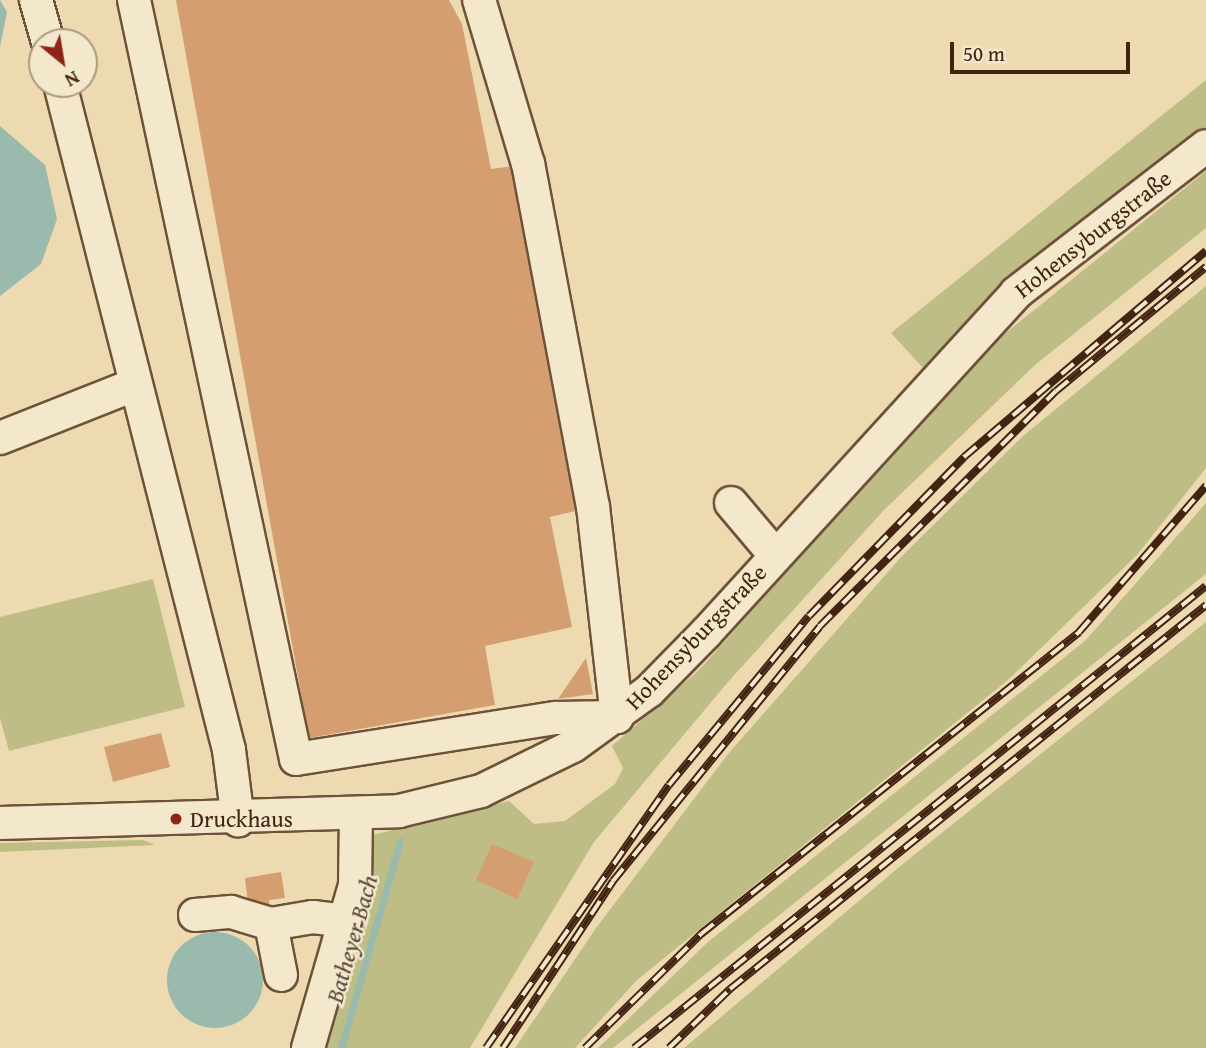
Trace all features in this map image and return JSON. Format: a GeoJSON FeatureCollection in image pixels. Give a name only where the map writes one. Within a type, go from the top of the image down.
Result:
{"type":"FeatureCollection","features":[{"type":"Feature","properties":{"kind":"street"},"geometry":{"type":"LineString","coordinates":[[36,0],[44,28]]}},
{"type":"Feature","properties":{"kind":"street"},"geometry":{"type":"LineString","coordinates":[[134,0],[296,759],[556,718],[617,717],[593,507],[528,164],[479,0]]}},
{"type":"Feature","properties":{"kind":"street"},"geometry":{"type":"LineString","coordinates":[[63,98],[134,385],[229,750],[238,820]]}},
{"type":"Feature","properties":{"kind":"street","name":"Hohensyburgstraße"},"geometry":{"type":"LineString","coordinates":[[0,823],[356,816],[481,791],[527,772],[617,717],[697,643],[1016,293],[1206,146]]}},
{"type":"Feature","properties":{"kind":"street"},"geometry":{"type":"LineString","coordinates":[[0,438],[134,385]]}},
{"type":"Feature","properties":{"kind":"street"},"geometry":{"type":"LineString","coordinates":[[731,503],[775,555]]}},
{"type":"Feature","properties":{"kind":"street"},"geometry":{"type":"LineString","coordinates":[[307,1048],[357,874],[356,816]]}},
{"type":"Feature","properties":{"kind":"street"},"geometry":{"type":"LineString","coordinates":[[195,915],[231,912],[271,924],[313,917],[345,920]]}},
{"type":"Feature","properties":{"kind":"street"},"geometry":{"type":"LineString","coordinates":[[271,924],[281,975]]}},
{"type":"Feature","properties":{"kind":"shaded area"},"geometry":{"type":"Polygon","coordinates":[[[0,0],[7,12],[0,47],[0,0]]]}},
{"type":"Feature","properties":{"kind":"shaded area"},"geometry":{"type":"Polygon","coordinates":[[[1206,80],[1206,131],[1031,263],[924,369],[891,333],[1206,80]]]}},
{"type":"Feature","properties":{"kind":"shaded area"},"geometry":{"type":"Polygon","coordinates":[[[0,126],[45,165],[57,219],[41,264],[0,296],[0,126]]]}},
{"type":"Feature","properties":{"kind":"shaded area"},"geometry":{"type":"Polygon","coordinates":[[[1206,171],[1206,228],[1035,365],[884,510],[728,682],[594,842],[470,1048],[317,1048],[372,835],[509,801],[534,824],[565,821],[615,784],[623,768],[612,746],[699,670],[986,349],[1206,171]]]}},
{"type":"Feature","properties":{"kind":"shaded area"},"geometry":{"type":"Polygon","coordinates":[[[1206,286],[1206,468],[1137,555],[1008,680],[637,980],[575,1048],[515,1048],[596,928],[728,754],[902,556],[1023,436],[1206,286]]]}},
{"type":"Feature","properties":{"kind":"shaded area"},"geometry":{"type":"Polygon","coordinates":[[[1206,503],[1206,574],[613,1048],[598,1048],[708,942],[1086,640],[1206,503]]]}},
{"type":"Feature","properties":{"kind":"shaded area"},"geometry":{"type":"Polygon","coordinates":[[[153,579],[185,707],[9,751],[0,718],[0,617],[153,579]]]}},
{"type":"Feature","properties":{"kind":"shaded area"},"geometry":{"type":"Polygon","coordinates":[[[1206,622],[1206,1048],[684,1048],[904,863],[1206,622]]]}},
{"type":"Feature","properties":{"kind":"shaded area"},"geometry":{"type":"Polygon","coordinates":[[[143,840],[155,845],[0,852],[0,843],[143,840]]]}},
{"type":"Feature","properties":{"kind":"shaded area"},"geometry":{"type":"Polygon","coordinates":[[[215,932],[233,935],[249,946],[260,962],[263,980],[260,998],[249,1014],[233,1025],[215,1028],[197,1025],[181,1014],[170,998],[167,980],[170,962],[181,946],[197,935],[215,932]]]}},
{"type":"Feature","properties":{"kind":"building"},"geometry":{"type":"Polygon","coordinates":[[[176,0],[449,0],[462,24],[491,169],[513,166],[580,510],[550,517],[572,627],[485,646],[495,705],[309,738],[176,0]]]}},
{"type":"Feature","properties":{"kind":"building"},"geometry":{"type":"Polygon","coordinates":[[[586,658],[593,694],[558,699],[586,658]]]}},
{"type":"Feature","properties":{"kind":"building"},"geometry":{"type":"Polygon","coordinates":[[[161,733],[170,767],[113,782],[104,747],[161,733]]]}},
{"type":"Feature","properties":{"kind":"building"},"geometry":{"type":"Polygon","coordinates":[[[492,844],[534,862],[517,899],[476,880],[492,844]]]}},
{"type":"Feature","properties":{"kind":"building"},"geometry":{"type":"Polygon","coordinates":[[[281,872],[285,898],[269,900],[270,912],[248,903],[245,878],[281,872]]]}},
{"type":"Feature","properties":{"kind":"waterway","name":"Batheyer Bach"},"geometry":{"type":"LineString","coordinates":[[341,1048],[400,841]]}},
{"type":"Feature","properties":{"kind":"railway"},"geometry":{"type":"LineString","coordinates":[[486,1048],[669,785],[809,616],[964,457],[1206,251]]}},
{"type":"Feature","properties":{"kind":"railway"},"geometry":{"type":"LineString","coordinates":[[503,1048],[613,881],[820,626],[1056,391],[1206,267]]}},
{"type":"Feature","properties":{"kind":"railway"},"geometry":{"type":"LineString","coordinates":[[585,1048],[701,934],[1079,632],[1206,486]]}},
{"type":"Feature","properties":{"kind":"railway"},"geometry":{"type":"LineString","coordinates":[[634,1048],[1206,586]]}},
{"type":"Feature","properties":{"kind":"railway"},"geometry":{"type":"LineString","coordinates":[[669,1048],[730,989],[1206,605]]}},
{"type":"Feature","properties":{"kind":"place","name":"Druckhaus"},"geometry":{"type":"Point","coordinates":[176,819]}}]}
